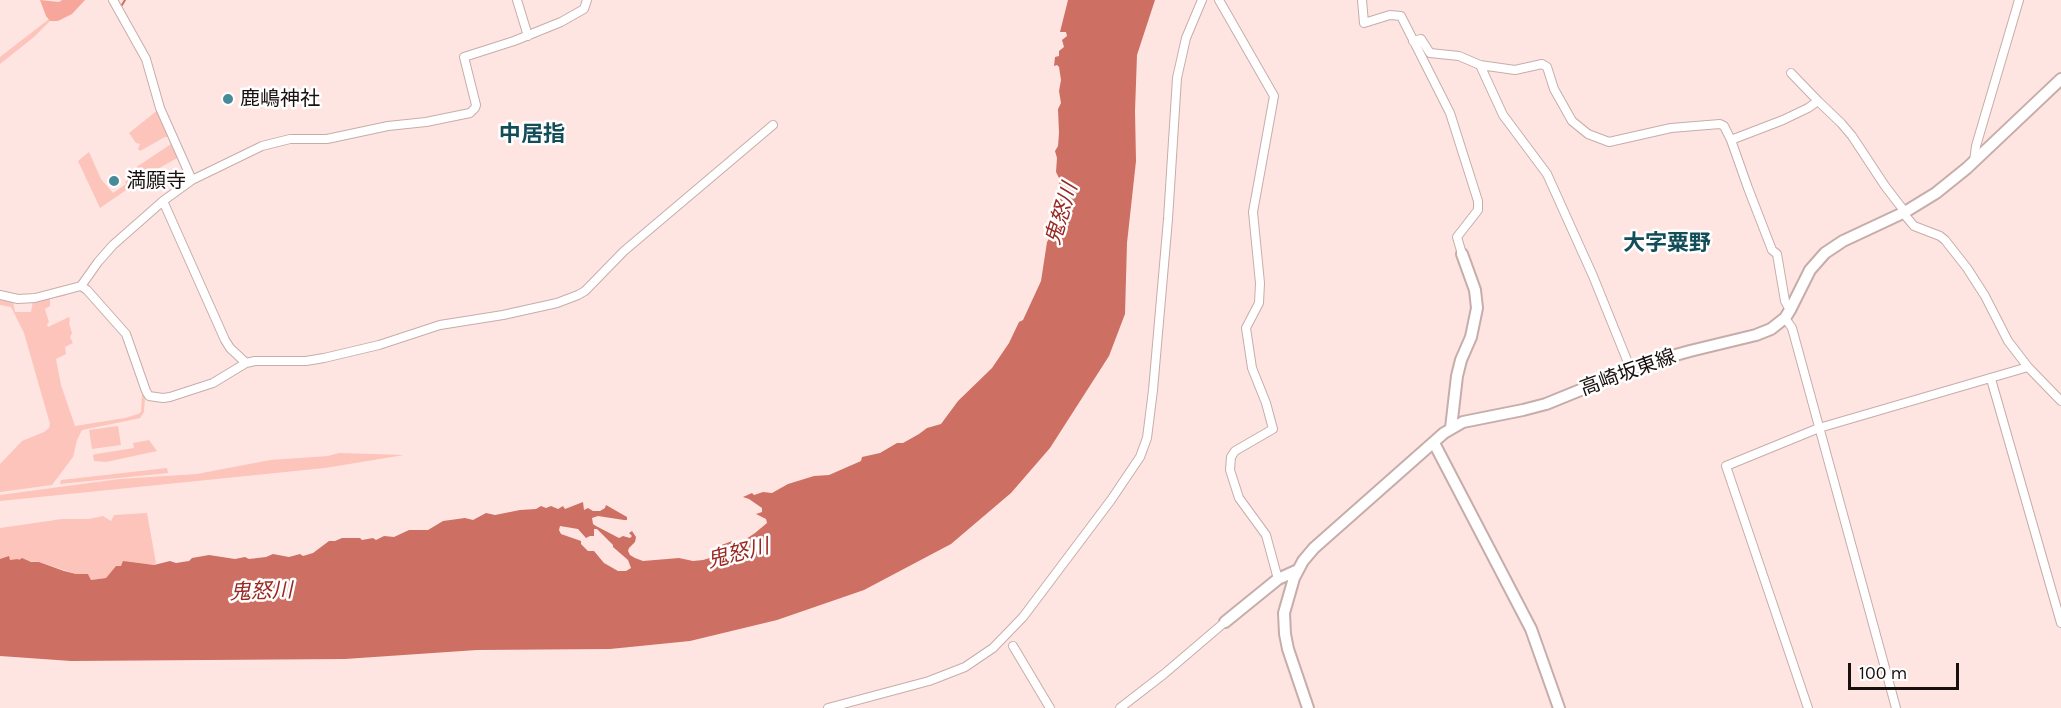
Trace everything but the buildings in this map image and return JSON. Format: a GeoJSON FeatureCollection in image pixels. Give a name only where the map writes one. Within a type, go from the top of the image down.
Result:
{"type":"FeatureCollection","features":[{"type":"Feature","properties":{"kind":"main road"},"geometry":{"type":"LineString","coordinates":[[1787,314],[1810,270],[1825,253],[1843,241],[1904,212],[1936,193],[2061,79]]}},
{"type":"Feature","properties":{"kind":"main road"},"geometry":{"type":"LineString","coordinates":[[1451,428],[1457,376],[1471,337],[1477,308],[1475,290],[1462,254]]}},
{"type":"Feature","properties":{"kind":"main road","name":"高崎坂東線"},"geometry":{"type":"LineString","coordinates":[[1308,708],[1288,649],[1284,622],[1289,590],[1298,570],[1314,548],[1451,428],[1472,420],[1540,406],[1665,357],[1756,335],[1771,329],[1787,314]]}},
{"type":"Feature","properties":{"kind":"main road"},"geometry":{"type":"LineString","coordinates":[[1434,443],[1531,628],[1558,708]]}},
{"type":"Feature","properties":{"kind":"main road"},"geometry":{"type":"LineString","coordinates":[[1225,622],[1278,579],[1298,570]]}},
{"type":"Feature","properties":{"kind":"street"},"geometry":{"type":"LineString","coordinates":[[113,0],[146,59],[160,108],[192,180]]}},
{"type":"Feature","properties":{"kind":"street"},"geometry":{"type":"LineString","coordinates":[[517,0],[528,36]]}},
{"type":"Feature","properties":{"kind":"street"},"geometry":{"type":"LineString","coordinates":[[0,295],[18,299],[35,298],[81,286],[113,245],[163,201],[192,180],[248,152],[282,140],[306,138],[327,140],[388,126],[426,122],[470,113],[476,105],[464,57],[528,36],[580,12],[588,0]]}},
{"type":"Feature","properties":{"kind":"street"},"geometry":{"type":"LineString","coordinates":[[828,708],[929,681],[965,667],[993,648],[1023,617],[1111,500],[1140,457],[1147,438],[1153,390],[1168,219],[1177,78],[1186,38],[1202,0]]}},
{"type":"Feature","properties":{"kind":"street"},"geometry":{"type":"LineString","coordinates":[[1219,0],[1274,96],[1253,212],[1260,283],[1259,303],[1246,328],[1252,368],[1266,403],[1273,429],[1235,451],[1231,457],[1230,470],[1239,498],[1266,535],[1278,579]]}},
{"type":"Feature","properties":{"kind":"street"},"geometry":{"type":"LineString","coordinates":[[1362,0],[1364,23],[1390,15],[1401,16],[1450,113],[1478,201],[1478,210],[1458,237],[1462,254]]}},
{"type":"Feature","properties":{"kind":"street"},"geometry":{"type":"LineString","coordinates":[[1974,160],[1976,146],[2019,0]]}},
{"type":"Feature","properties":{"kind":"street"},"geometry":{"type":"LineString","coordinates":[[1413,41],[1421,39],[1430,53],[1459,56],[1480,65],[1515,70],[1542,64],[1547,67],[1554,89],[1572,121],[1588,134],[1609,142],[1671,128],[1720,124],[1727,130],[1767,240],[1777,254],[1787,314],[1896,708]]}},
{"type":"Feature","properties":{"kind":"street"},"geometry":{"type":"LineString","coordinates":[[1480,65],[1503,115],[1547,174],[1593,276],[1631,370]]}},
{"type":"Feature","properties":{"kind":"street"},"geometry":{"type":"LineString","coordinates":[[1791,73],[1852,136],[1914,226],[1945,240],[1989,302],[2008,341],[2028,367],[2061,401]]}},
{"type":"Feature","properties":{"kind":"street"},"geometry":{"type":"LineString","coordinates":[[1731,140],[1801,112],[1818,101]]}},
{"type":"Feature","properties":{"kind":"street"},"geometry":{"type":"LineString","coordinates":[[81,286],[126,334],[149,396],[163,398],[178,395],[213,383],[246,363],[306,361],[324,358],[379,345],[440,325],[503,315],[557,303],[578,295],[585,291],[624,251],[773,125]]}},
{"type":"Feature","properties":{"kind":"street"},"geometry":{"type":"LineString","coordinates":[[163,201],[225,340],[246,363]]}},
{"type":"Feature","properties":{"kind":"street"},"geometry":{"type":"LineString","coordinates":[[1808,708],[1726,466],[1819,428],[2028,367]]}},
{"type":"Feature","properties":{"kind":"street"},"geometry":{"type":"LineString","coordinates":[[1991,379],[2061,623]]}},
{"type":"Feature","properties":{"kind":"street"},"geometry":{"type":"LineString","coordinates":[[1120,708],[1225,622]]}},
{"type":"Feature","properties":{"kind":"street"},"geometry":{"type":"LineString","coordinates":[[1013,646],[1050,708]]}},
{"type":"Feature","properties":{"kind":"shaded area"},"geometry":{"type":"Polygon","coordinates":[[[40,0],[59,2],[85,0],[72,14],[58,21],[50,21],[40,0]]]}},
{"type":"Feature","properties":{"kind":"shaded area"},"geometry":{"type":"Polygon","coordinates":[[[49,19],[50,21],[34,37],[0,64],[0,57],[49,19]]]}},
{"type":"Feature","properties":{"kind":"shaded area"},"geometry":{"type":"Polygon","coordinates":[[[159,109],[169,137],[140,151],[138,149],[140,144],[136,143],[129,133],[159,109]]]}},
{"type":"Feature","properties":{"kind":"shaded area"},"geometry":{"type":"Polygon","coordinates":[[[171,144],[179,157],[100,208],[78,161],[89,152],[101,179],[113,193],[138,173],[135,168],[171,144]]]}},
{"type":"Feature","properties":{"kind":"shaded area"},"geometry":{"type":"Polygon","coordinates":[[[75,291],[50,299],[50,306],[45,309],[49,322],[48,327],[69,317],[70,320],[72,333],[70,337],[73,343],[65,347],[66,354],[56,359],[61,385],[75,426],[125,418],[141,412],[142,394],[130,355],[145,396],[144,412],[140,418],[82,430],[73,457],[52,485],[0,492],[0,464],[22,441],[44,432],[50,424],[24,333],[11,307],[0,305],[0,298],[13,301],[15,312],[31,312],[33,301],[75,291]]]}},
{"type":"Feature","properties":{"kind":"shaded area"},"geometry":{"type":"Polygon","coordinates":[[[118,426],[121,445],[92,449],[89,430],[118,426]]]}},
{"type":"Feature","properties":{"kind":"shaded area"},"geometry":{"type":"Polygon","coordinates":[[[149,440],[157,451],[106,462],[94,461],[93,455],[134,448],[133,443],[149,440]]]}},
{"type":"Feature","properties":{"kind":"shaded area"},"geometry":{"type":"Polygon","coordinates":[[[339,453],[404,455],[325,468],[0,501],[0,495],[119,479],[197,474],[270,460],[328,456],[339,453]]]}},
{"type":"Feature","properties":{"kind":"shaded area"},"geometry":{"type":"Polygon","coordinates":[[[167,468],[168,473],[60,484],[61,480],[167,468]]]}},
{"type":"Feature","properties":{"kind":"shaded area"},"geometry":{"type":"Polygon","coordinates":[[[147,513],[156,563],[154,565],[116,566],[106,578],[91,580],[88,574],[76,574],[39,562],[0,559],[0,528],[103,516],[111,521],[114,515],[147,513]]]}},
{"type":"Feature","properties":{"kind":"water","name":"鬼怒川"},"geometry":{"type":"Polygon","coordinates":[[[1068,0],[1155,0],[1137,55],[1136,161],[1127,243],[1125,314],[1109,356],[1050,448],[1011,493],[951,544],[864,590],[777,620],[690,641],[610,649],[477,650],[345,659],[71,661],[0,656],[0,559],[9,556],[10,560],[22,558],[76,574],[88,574],[91,580],[106,578],[116,566],[121,566],[123,561],[154,565],[170,561],[176,563],[189,561],[192,558],[209,555],[235,559],[266,557],[273,554],[289,557],[300,554],[303,556],[313,553],[329,541],[342,538],[362,540],[373,538],[376,540],[384,536],[394,537],[409,530],[428,530],[443,521],[465,518],[473,520],[486,513],[495,515],[536,509],[541,506],[558,509],[563,506],[565,509],[583,502],[584,510],[588,508],[600,511],[606,505],[627,517],[627,520],[598,516],[592,518],[593,524],[619,538],[623,536],[630,538],[632,536],[629,533],[632,531],[636,537],[635,542],[628,551],[630,555],[643,561],[679,558],[693,561],[703,560],[716,556],[715,551],[719,546],[732,541],[743,541],[767,523],[766,519],[756,514],[762,512],[762,508],[743,497],[752,493],[754,495],[763,492],[772,493],[788,484],[814,476],[829,475],[861,461],[862,457],[880,453],[897,443],[903,443],[927,428],[941,424],[958,401],[992,368],[1009,343],[1019,322],[1023,320],[1041,281],[1047,242],[1056,227],[1056,205],[1060,200],[1055,151],[1058,146],[1061,80],[1059,67],[1054,66],[1055,57],[1059,56],[1059,51],[1064,47],[1062,40],[1067,36],[1066,32],[1060,32],[1068,0]],[[560,526],[559,530],[561,534],[581,541],[588,551],[594,551],[604,563],[618,571],[631,568],[628,560],[597,529],[594,529],[594,536],[586,538],[578,529],[560,526]]]}},
{"type":"Feature","properties":{"kind":"waterway"},"geometry":{"type":"LineString","coordinates":[[122,5],[125,0]]}},
{"type":"Feature","properties":{"kind":"place","name":"鹿嶋神社"},"geometry":{"type":"Point","coordinates":[228,99]}},
{"type":"Feature","properties":{"kind":"place","name":"満願寺"},"geometry":{"type":"Point","coordinates":[114,181]}},
{"type":"Feature","properties":{"kind":"district","name":"中居指"},"geometry":{"type":"Point","coordinates":[532,135]}},
{"type":"Feature","properties":{"kind":"district","name":"大字粟野"},"geometry":{"type":"Point","coordinates":[1667,244]}}]}
